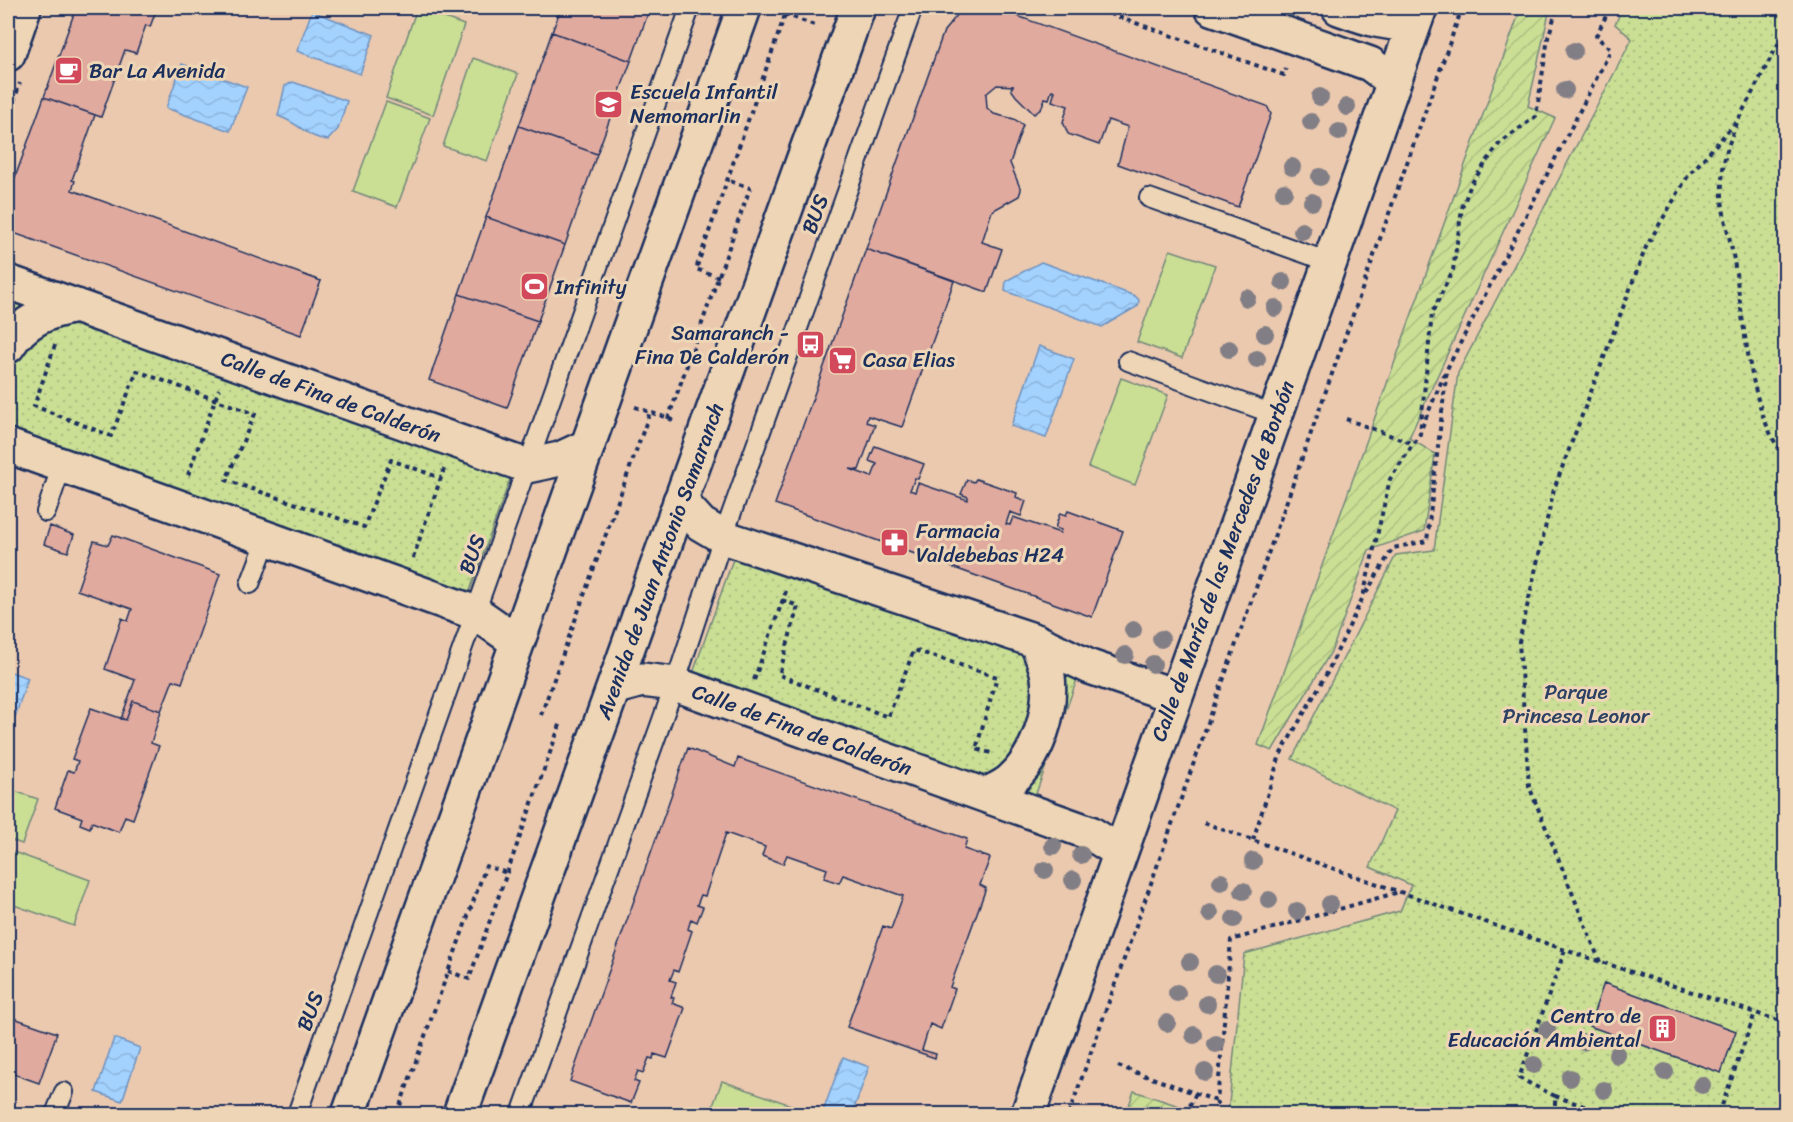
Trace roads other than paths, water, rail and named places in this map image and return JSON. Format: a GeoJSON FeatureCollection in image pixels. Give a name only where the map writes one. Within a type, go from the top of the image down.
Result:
{"type":"FeatureCollection","features":[{"type":"Feature","properties":{"kind":"street"},"geometry":{"type":"LineString","coordinates":[[8,54],[24,8]]}},
{"type":"Feature","properties":{"kind":"street"},"geometry":{"type":"LineString","coordinates":[[349,1114],[586,447],[757,8]]}},
{"type":"Feature","properties":{"kind":"street","name":"Avenida de Juan Antonio Samaranch"},"geometry":{"type":"LineString","coordinates":[[460,1114],[616,687],[680,501],[858,8]]}},
{"type":"Feature","properties":{"kind":"street"},"geometry":{"type":"LineString","coordinates":[[1212,8],[1352,56],[1370,64],[1394,82]]}},
{"type":"Feature","properties":{"kind":"street"},"geometry":{"type":"LineString","coordinates":[[1339,8],[1382,22],[1417,15]]}},
{"type":"Feature","properties":{"kind":"street","name":"Calle de María de las Mercedes de Borbón"},"geometry":{"type":"LineString","coordinates":[[1028,1114],[1417,15]]}},
{"type":"Feature","properties":{"kind":"street","name":"Calle de Fina de Calderón"},"geometry":{"type":"LineString","coordinates":[[8,282],[527,466]]}},
{"type":"Feature","properties":{"kind":"street"},"geometry":{"type":"LineString","coordinates":[[15,336],[55,310],[77,306]]}},
{"type":"Feature","properties":{"kind":"street"},"geometry":{"type":"LineString","coordinates":[[14,443],[62,465],[476,613],[516,641]]}},
{"type":"Feature","properties":{"kind":"street"},"geometry":{"type":"LineString","coordinates":[[527,466],[560,459],[586,447]]}},
{"type":"Feature","properties":{"kind":"street"},"geometry":{"type":"LineString","coordinates":[[680,501],[701,524],[723,537],[1036,641],[1090,667],[1175,696]]}},
{"type":"Feature","properties":{"kind":"street"},"geometry":{"type":"LineString","coordinates":[[986,795],[1009,782],[1024,764],[1042,728],[1047,702],[1048,675],[1036,641]]}},
{"type":"Feature","properties":{"kind":"street","name":"Calle de Fina de Calderón"},"geometry":{"type":"LineString","coordinates":[[616,687],[642,680],[675,684],[1090,833],[1120,852]]}},
{"type":"Feature","properties":{"kind":"lane","name":"BUS"},"geometry":{"type":"LineString","coordinates":[[297,1114],[690,8]]}},
{"type":"Feature","properties":{"kind":"lane","name":"BUS"},"geometry":{"type":"LineString","coordinates":[[675,684],[723,537],[913,8]]}},
{"type":"Feature","properties":{"kind":"lane"},"geometry":{"type":"LineString","coordinates":[[1149,198],[1329,262]]}},
{"type":"Feature","properties":{"kind":"lane"},"geometry":{"type":"LineString","coordinates":[[1128,361],[1276,415]]}},
{"type":"Feature","properties":{"kind":"lane"},"geometry":{"type":"LineString","coordinates":[[46,512],[62,465]]}},
{"type":"Feature","properties":{"kind":"lane"},"geometry":{"type":"LineString","coordinates":[[250,584],[267,539]]}},
{"type":"Feature","properties":{"kind":"lane"},"geometry":{"type":"LineString","coordinates":[[521,1114],[675,684]]}},
{"type":"Feature","properties":{"kind":"lane"},"geometry":{"type":"LineString","coordinates":[[55,1114],[64,1092]]}},
{"type":"Feature","properties":{"kind":"water"},"geometry":{"type":"Polygon","coordinates":[[[312,11],[374,35],[360,74],[297,51],[312,11]]]}},
{"type":"Feature","properties":{"kind":"water"},"geometry":{"type":"Polygon","coordinates":[[[182,64],[247,87],[230,131],[166,108],[182,64]]]}},
{"type":"Feature","properties":{"kind":"water"},"geometry":{"type":"Polygon","coordinates":[[[293,82],[347,101],[338,129],[328,140],[320,139],[278,116],[285,86],[293,82]]]}},
{"type":"Feature","properties":{"kind":"water"},"geometry":{"type":"Polygon","coordinates":[[[1041,262],[1135,296],[1139,300],[1138,306],[1102,327],[1005,291],[1006,281],[1041,262]]]}},
{"type":"Feature","properties":{"kind":"water"},"geometry":{"type":"Polygon","coordinates":[[[1039,346],[1074,359],[1046,438],[1011,426],[1039,346]]]}},
{"type":"Feature","properties":{"kind":"water"},"geometry":{"type":"Polygon","coordinates":[[[8,671],[28,678],[8,738],[8,671]]]}},
{"type":"Feature","properties":{"kind":"water"},"geometry":{"type":"Polygon","coordinates":[[[114,1038],[140,1048],[122,1101],[96,1092],[114,1038]]]}},
{"type":"Feature","properties":{"kind":"water"},"geometry":{"type":"Polygon","coordinates":[[[843,1057],[869,1067],[852,1114],[822,1114],[843,1057]]]}},
{"type":"Feature","properties":{"kind":"place","name":"Bar La Avenida"},"geometry":{"type":"Point","coordinates":[68,71]}},
{"type":"Feature","properties":{"kind":"place","name":"Escuela Infantil Nemomarlin"},"geometry":{"type":"Point","coordinates":[609,104]}},
{"type":"Feature","properties":{"kind":"place","name":"Infinity"},"geometry":{"type":"Point","coordinates":[534,287]}},
{"type":"Feature","properties":{"kind":"place","name":"Samaranch - Fina De Calderón"},"geometry":{"type":"Point","coordinates":[810,345]}},
{"type":"Feature","properties":{"kind":"place","name":"Casa Elias"},"geometry":{"type":"Point","coordinates":[842,360]}},
{"type":"Feature","properties":{"kind":"place","name":"Farmacia Valdebebas H24"},"geometry":{"type":"Point","coordinates":[895,543]}},
{"type":"Feature","properties":{"kind":"place","name":"Centro de Educación Ambiental"},"geometry":{"type":"Point","coordinates":[1662,1028]}},
{"type":"Feature","properties":{"kind":"park label","name":"Parque Princesa Leonor"},"geometry":{"type":"Point","coordinates":[1576,704]}}]}
